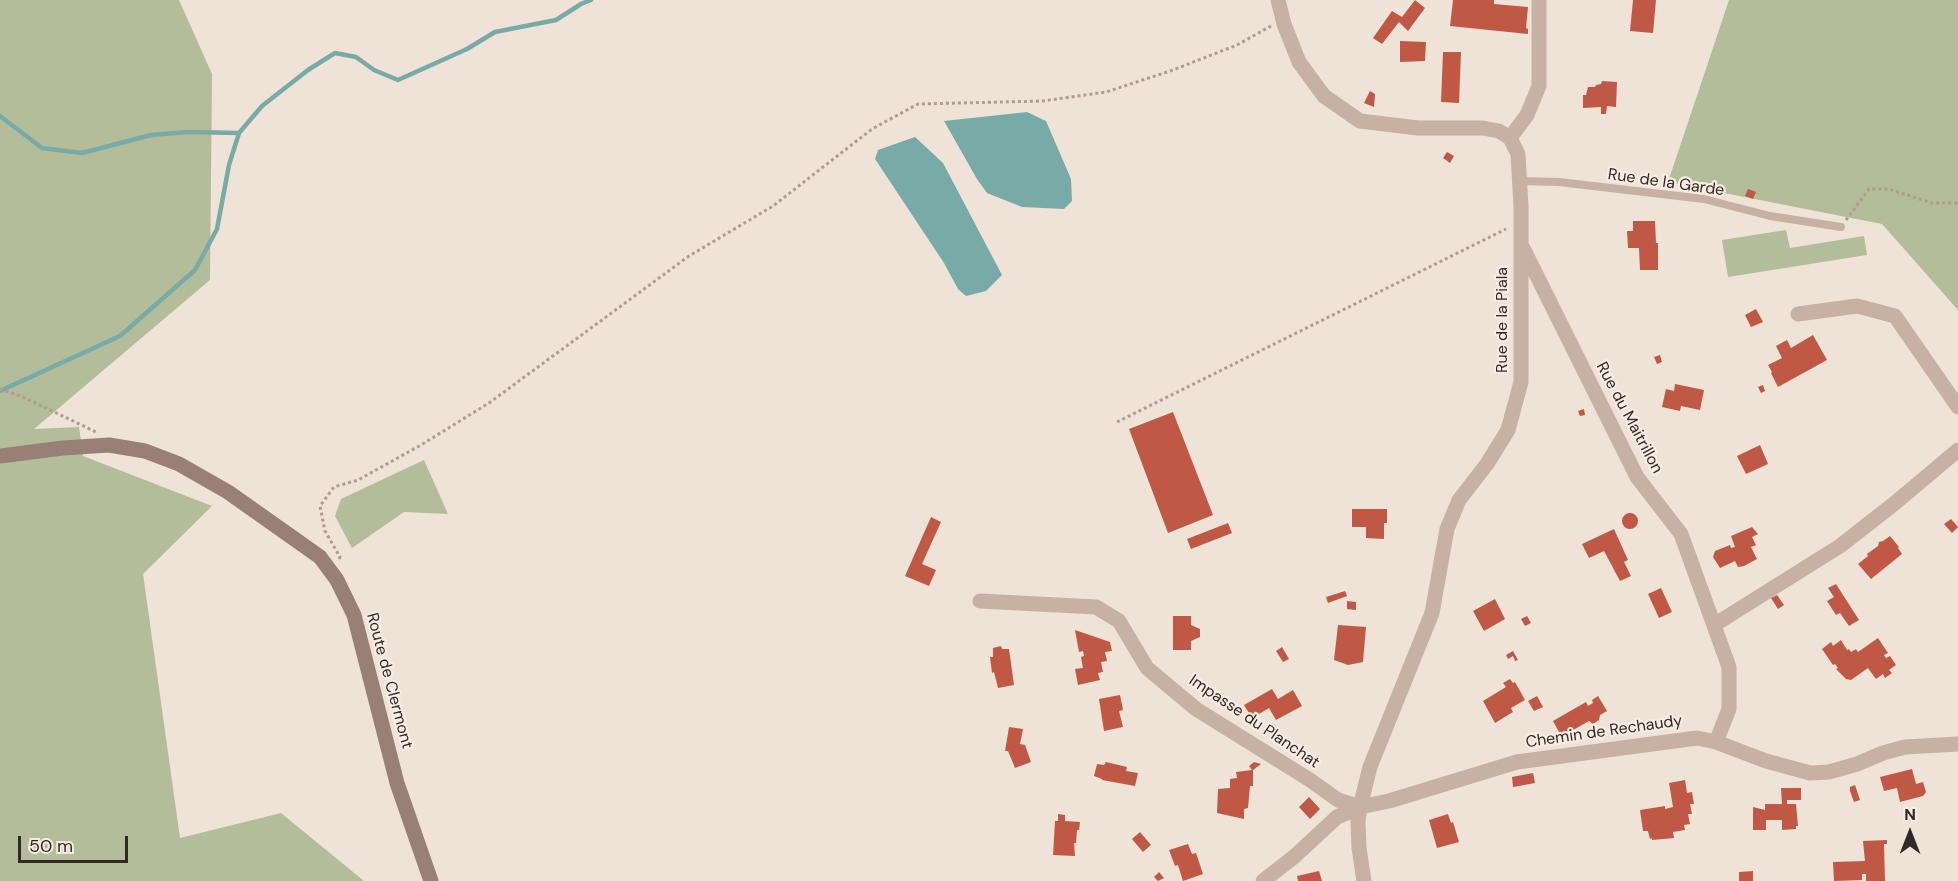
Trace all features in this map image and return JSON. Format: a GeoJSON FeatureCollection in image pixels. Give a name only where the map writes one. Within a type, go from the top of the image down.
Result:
{"type":"FeatureCollection","features":[{"type":"Feature","properties":{"kind":"street"},"geometry":{"type":"LineString","coordinates":[[1278,0],[1282,20],[1299,62],[1324,96],[1359,121],[1418,128],[1483,128],[1499,131],[1510,138],[1527,115],[1539,86],[1539,0]]}},
{"type":"Feature","properties":{"kind":"street","name":"Rue de la Piala"},"geometry":{"type":"LineString","coordinates":[[1364,881],[1359,848],[1360,807],[1370,767],[1432,613],[1447,530],[1460,500],[1487,464],[1508,430],[1521,382],[1520,181],[1518,153],[1510,138]]}},
{"type":"Feature","properties":{"kind":"street","name":"Rue du Maitrillon"},"geometry":{"type":"LineString","coordinates":[[1521,245],[1636,477],[1681,534],[1729,667],[1729,709],[1716,742]]}},
{"type":"Feature","properties":{"kind":"street"},"geometry":{"type":"LineString","coordinates":[[1798,314],[1857,306],[1895,316],[1958,407]]}},
{"type":"Feature","properties":{"kind":"street","name":"Route de Clermont"},"geometry":{"type":"LineString","coordinates":[[0,456],[63,448],[109,446],[145,451],[179,465],[228,492],[320,557],[333,574],[354,615],[397,783],[431,881]]}},
{"type":"Feature","properties":{"kind":"street"},"geometry":{"type":"LineString","coordinates":[[1714,626],[1840,546],[1958,450]]}},
{"type":"Feature","properties":{"kind":"street","name":"Impasse du Planchat"},"geometry":{"type":"LineString","coordinates":[[980,601],[1096,607],[1119,621],[1146,668],[1196,709],[1338,800],[1360,807]]}},
{"type":"Feature","properties":{"kind":"street","name":"Chemin de Rechaudy"},"geometry":{"type":"LineString","coordinates":[[1263,881],[1295,856],[1337,817],[1360,807],[1389,801],[1517,762],[1697,738],[1716,742],[1766,761],[1810,773],[1829,772],[1905,747],[1958,744]]}},
{"type":"Feature","properties":{"kind":"lane","name":"Rue de la Garde"},"geometry":{"type":"LineString","coordinates":[[1520,181],[1570,184],[1704,199],[1770,216],[1841,227]]}},
{"type":"Feature","properties":{"kind":"path"},"geometry":{"type":"LineString","coordinates":[[333,574],[340,557],[326,531],[320,506],[334,487],[358,480],[421,446],[489,403],[689,256],[773,206],[872,129],[918,104],[1043,101],[1106,92],[1173,70],[1237,45],[1282,20]]}},
{"type":"Feature","properties":{"kind":"path"},"geometry":{"type":"LineString","coordinates":[[1841,227],[1869,189],[1889,189],[1932,203],[1958,203]]}},
{"type":"Feature","properties":{"kind":"path"},"geometry":{"type":"LineString","coordinates":[[1117,422],[1521,222]]}},
{"type":"Feature","properties":{"kind":"path"},"geometry":{"type":"LineString","coordinates":[[0,389],[103,435]]}},
{"type":"Feature","properties":{"kind":"green space"},"geometry":{"type":"Polygon","coordinates":[[[0,0],[179,0],[212,74],[210,280],[34,429],[79,427],[83,456],[212,506],[143,574],[180,838],[281,813],[364,881],[0,881],[0,0]]]}},
{"type":"Feature","properties":{"kind":"green space"},"geometry":{"type":"Polygon","coordinates":[[[1729,0],[1958,0],[1958,310],[1882,224],[1668,182],[1729,0]]]}},
{"type":"Feature","properties":{"kind":"green space"},"geometry":{"type":"Polygon","coordinates":[[[1786,230],[1790,248],[1864,236],[1867,255],[1728,277],[1722,240],[1786,230]]]}},
{"type":"Feature","properties":{"kind":"green space"},"geometry":{"type":"Polygon","coordinates":[[[424,460],[448,514],[404,512],[352,548],[335,516],[341,499],[424,460]]]}},
{"type":"Feature","properties":{"kind":"water"},"geometry":{"type":"Polygon","coordinates":[[[1027,112],[1046,121],[1071,179],[1072,201],[1064,209],[1022,207],[987,193],[944,121],[1027,112]]]}},
{"type":"Feature","properties":{"kind":"water"},"geometry":{"type":"Polygon","coordinates":[[[915,137],[943,163],[1002,275],[986,291],[966,296],[958,289],[944,263],[875,159],[878,150],[915,137]]]}},
{"type":"Feature","properties":{"kind":"building"},"geometry":{"type":"Polygon","coordinates":[[[1415,0],[1425,8],[1408,31],[1399,22],[1382,44],[1373,38],[1392,11],[1402,17],[1415,0]]]}},
{"type":"Feature","properties":{"kind":"building"},"geometry":{"type":"Polygon","coordinates":[[[1453,0],[1494,0],[1494,4],[1528,7],[1526,28],[1528,34],[1450,26],[1453,0]]]}},
{"type":"Feature","properties":{"kind":"building"},"geometry":{"type":"Polygon","coordinates":[[[1633,0],[1656,0],[1653,33],[1630,31],[1633,0]]]}},
{"type":"Feature","properties":{"kind":"building"},"geometry":{"type":"Polygon","coordinates":[[[1400,41],[1426,42],[1425,61],[1400,62],[1400,41]]]}},
{"type":"Feature","properties":{"kind":"building"},"geometry":{"type":"Polygon","coordinates":[[[1443,52],[1461,52],[1459,103],[1441,102],[1443,52]]]}},
{"type":"Feature","properties":{"kind":"building"},"geometry":{"type":"Polygon","coordinates":[[[1602,81],[1617,82],[1616,107],[1607,106],[1606,114],[1601,114],[1601,107],[1583,108],[1583,95],[1586,95],[1588,87],[1595,87],[1602,81]]]}},
{"type":"Feature","properties":{"kind":"building"},"geometry":{"type":"Polygon","coordinates":[[[1370,91],[1375,94],[1374,107],[1364,103],[1370,91]]]}},
{"type":"Feature","properties":{"kind":"building"},"geometry":{"type":"Polygon","coordinates":[[[1447,152],[1454,156],[1450,163],[1443,158],[1447,152]]]}},
{"type":"Feature","properties":{"kind":"building"},"geometry":{"type":"Polygon","coordinates":[[[1748,189],[1756,192],[1753,199],[1745,196],[1748,189]]]}},
{"type":"Feature","properties":{"kind":"building"},"geometry":{"type":"Polygon","coordinates":[[[1633,221],[1655,221],[1658,270],[1640,270],[1639,248],[1628,248],[1627,231],[1633,231],[1633,221]]]}},
{"type":"Feature","properties":{"kind":"building"},"geometry":{"type":"Polygon","coordinates":[[[1756,309],[1763,322],[1751,327],[1745,315],[1756,309]]]}},
{"type":"Feature","properties":{"kind":"building"},"geometry":{"type":"Polygon","coordinates":[[[1813,335],[1827,360],[1778,387],[1768,365],[1782,358],[1776,346],[1787,340],[1791,348],[1813,335]]]}},
{"type":"Feature","properties":{"kind":"building"},"geometry":{"type":"Polygon","coordinates":[[[1660,355],[1662,362],[1657,364],[1654,357],[1660,355]]]}},
{"type":"Feature","properties":{"kind":"building"},"geometry":{"type":"Polygon","coordinates":[[[1675,384],[1704,390],[1700,410],[1681,406],[1680,411],[1662,407],[1666,389],[1674,391],[1675,384]]]}},
{"type":"Feature","properties":{"kind":"building"},"geometry":{"type":"Polygon","coordinates":[[[1763,385],[1765,391],[1761,393],[1758,387],[1763,385]]]}},
{"type":"Feature","properties":{"kind":"building"},"geometry":{"type":"Polygon","coordinates":[[[1584,409],[1585,415],[1580,416],[1578,411],[1584,409]]]}},
{"type":"Feature","properties":{"kind":"building"},"geometry":{"type":"Polygon","coordinates":[[[1173,412],[1213,515],[1168,533],[1129,429],[1173,412]]]}},
{"type":"Feature","properties":{"kind":"building"},"geometry":{"type":"Polygon","coordinates":[[[1760,445],[1768,464],[1746,474],[1737,456],[1760,445]]]}},
{"type":"Feature","properties":{"kind":"building"},"geometry":{"type":"Polygon","coordinates":[[[1352,509],[1387,509],[1384,539],[1366,538],[1366,527],[1352,527],[1352,509]]]}},
{"type":"Feature","properties":{"kind":"building"},"geometry":{"type":"Polygon","coordinates":[[[1630,513],[1636,515],[1638,521],[1636,527],[1630,529],[1624,527],[1622,521],[1624,515],[1630,513]]]}},
{"type":"Feature","properties":{"kind":"building"},"geometry":{"type":"Polygon","coordinates":[[[931,517],[941,522],[922,564],[936,570],[929,586],[905,576],[931,517]]]}},
{"type":"Feature","properties":{"kind":"building"},"geometry":{"type":"Polygon","coordinates":[[[1951,519],[1958,527],[1952,533],[1944,524],[1951,519]]]}},
{"type":"Feature","properties":{"kind":"building"},"geometry":{"type":"Polygon","coordinates":[[[1228,523],[1232,533],[1191,549],[1187,539],[1228,523]]]}},
{"type":"Feature","properties":{"kind":"building"},"geometry":{"type":"Polygon","coordinates":[[[1752,527],[1758,534],[1752,537],[1756,545],[1751,547],[1757,559],[1744,566],[1738,567],[1735,561],[1720,568],[1713,557],[1715,551],[1730,545],[1731,548],[1735,547],[1731,536],[1752,527]]]}},
{"type":"Feature","properties":{"kind":"building"},"geometry":{"type":"Polygon","coordinates":[[[1614,529],[1628,560],[1624,562],[1631,576],[1620,581],[1604,551],[1589,558],[1582,544],[1614,529]]]}},
{"type":"Feature","properties":{"kind":"building"},"geometry":{"type":"Polygon","coordinates":[[[1890,536],[1902,554],[1871,579],[1858,564],[1878,546],[1879,542],[1890,536]]]}},
{"type":"Feature","properties":{"kind":"building"},"geometry":{"type":"Polygon","coordinates":[[[1836,584],[1859,620],[1849,626],[1840,613],[1836,615],[1827,601],[1834,597],[1828,588],[1836,584]]]}},
{"type":"Feature","properties":{"kind":"building"},"geometry":{"type":"Polygon","coordinates":[[[1661,588],[1672,612],[1659,618],[1648,594],[1661,588]]]}},
{"type":"Feature","properties":{"kind":"building"},"geometry":{"type":"Polygon","coordinates":[[[1345,591],[1347,596],[1328,603],[1326,597],[1345,591]]]}},
{"type":"Feature","properties":{"kind":"building"},"geometry":{"type":"Polygon","coordinates":[[[1777,595],[1784,605],[1778,609],[1771,598],[1777,595]]]}},
{"type":"Feature","properties":{"kind":"building"},"geometry":{"type":"Polygon","coordinates":[[[1495,599],[1505,619],[1484,631],[1473,611],[1495,599]]]}},
{"type":"Feature","properties":{"kind":"building"},"geometry":{"type":"Polygon","coordinates":[[[1347,601],[1356,602],[1356,610],[1347,609],[1347,601]]]}},
{"type":"Feature","properties":{"kind":"building"},"geometry":{"type":"Polygon","coordinates":[[[1173,616],[1191,616],[1191,625],[1200,629],[1200,637],[1191,641],[1191,650],[1173,650],[1173,616]]]}},
{"type":"Feature","properties":{"kind":"building"},"geometry":{"type":"Polygon","coordinates":[[[1527,616],[1531,623],[1525,626],[1521,619],[1527,616]]]}},
{"type":"Feature","properties":{"kind":"building"},"geometry":{"type":"Polygon","coordinates":[[[1338,625],[1366,627],[1363,662],[1348,665],[1334,660],[1338,625]]]}},
{"type":"Feature","properties":{"kind":"building"},"geometry":{"type":"Polygon","coordinates":[[[1075,630],[1110,642],[1112,651],[1105,652],[1107,661],[1101,662],[1103,672],[1098,673],[1100,680],[1078,685],[1075,669],[1083,668],[1081,657],[1084,656],[1083,651],[1079,652],[1075,630]]]}},
{"type":"Feature","properties":{"kind":"building"},"geometry":{"type":"Polygon","coordinates":[[[1878,638],[1888,653],[1884,655],[1886,658],[1890,656],[1896,665],[1889,670],[1892,673],[1885,678],[1883,674],[1876,679],[1868,668],[1851,680],[1846,679],[1822,649],[1831,642],[1833,646],[1841,640],[1847,650],[1851,652],[1856,649],[1858,652],[1878,638]]]}},
{"type":"Feature","properties":{"kind":"building"},"geometry":{"type":"Polygon","coordinates":[[[1001,646],[1002,649],[1009,649],[1014,685],[998,688],[994,672],[992,673],[990,657],[993,657],[993,648],[1001,646]]]}},
{"type":"Feature","properties":{"kind":"building"},"geometry":{"type":"Polygon","coordinates":[[[1282,647],[1289,659],[1283,662],[1276,651],[1282,647]]]}},
{"type":"Feature","properties":{"kind":"building"},"geometry":{"type":"Polygon","coordinates":[[[1513,651],[1518,660],[1515,661],[1513,656],[1508,659],[1506,655],[1513,651]]]}},
{"type":"Feature","properties":{"kind":"building"},"geometry":{"type":"Polygon","coordinates":[[[1510,679],[1513,683],[1515,682],[1525,700],[1511,708],[1513,712],[1495,723],[1483,701],[1506,687],[1503,683],[1510,679]]]}},
{"type":"Feature","properties":{"kind":"building"},"geometry":{"type":"Polygon","coordinates":[[[1272,689],[1278,699],[1293,690],[1302,706],[1276,720],[1269,708],[1252,718],[1244,705],[1272,689]]]}},
{"type":"Feature","properties":{"kind":"building"},"geometry":{"type":"Polygon","coordinates":[[[1120,695],[1123,710],[1119,711],[1123,727],[1104,731],[1099,699],[1120,695]]]}},
{"type":"Feature","properties":{"kind":"building"},"geometry":{"type":"Polygon","coordinates":[[[1537,696],[1543,707],[1534,711],[1528,701],[1537,696]]]}},
{"type":"Feature","properties":{"kind":"building"},"geometry":{"type":"Polygon","coordinates":[[[1598,696],[1607,711],[1600,715],[1599,720],[1593,724],[1589,721],[1568,733],[1569,735],[1563,739],[1553,721],[1586,702],[1588,706],[1598,696]]]}},
{"type":"Feature","properties":{"kind":"building"},"geometry":{"type":"Polygon","coordinates":[[[1009,727],[1023,729],[1020,744],[1025,745],[1031,762],[1015,768],[1008,751],[1005,751],[1009,727]]]}},
{"type":"Feature","properties":{"kind":"building"},"geometry":{"type":"Polygon","coordinates":[[[1106,762],[1127,767],[1126,771],[1138,773],[1135,786],[1102,780],[1094,776],[1097,764],[1104,765],[1106,762]]]}},
{"type":"Feature","properties":{"kind":"building"},"geometry":{"type":"Polygon","coordinates":[[[1254,762],[1261,764],[1253,770],[1253,786],[1250,786],[1248,808],[1244,809],[1244,819],[1217,813],[1218,789],[1230,788],[1230,779],[1237,778],[1236,772],[1252,770],[1249,766],[1254,762]]]}},
{"type":"Feature","properties":{"kind":"building"},"geometry":{"type":"Polygon","coordinates":[[[1912,769],[1916,784],[1923,782],[1926,792],[1923,796],[1900,802],[1897,788],[1884,791],[1880,777],[1912,769]]]}},
{"type":"Feature","properties":{"kind":"building"},"geometry":{"type":"Polygon","coordinates":[[[1533,773],[1535,783],[1513,787],[1512,777],[1533,773]]]}},
{"type":"Feature","properties":{"kind":"building"},"geometry":{"type":"Polygon","coordinates":[[[1685,780],[1687,793],[1692,792],[1694,804],[1690,804],[1692,814],[1688,814],[1690,824],[1684,825],[1685,830],[1673,832],[1674,838],[1650,839],[1648,831],[1643,831],[1640,810],[1673,807],[1669,783],[1685,780]]]}},
{"type":"Feature","properties":{"kind":"building"},"geometry":{"type":"Polygon","coordinates":[[[1855,785],[1860,800],[1854,802],[1850,787],[1855,785]]]}},
{"type":"Feature","properties":{"kind":"building"},"geometry":{"type":"Polygon","coordinates":[[[1781,788],[1801,788],[1801,800],[1787,800],[1787,804],[1796,804],[1798,826],[1796,829],[1782,830],[1782,820],[1766,820],[1766,830],[1753,830],[1753,807],[1765,810],[1765,804],[1782,804],[1781,788]]]}},
{"type":"Feature","properties":{"kind":"building"},"geometry":{"type":"Polygon","coordinates":[[[1309,797],[1320,809],[1310,819],[1299,807],[1309,797]]]}},
{"type":"Feature","properties":{"kind":"building"},"geometry":{"type":"Polygon","coordinates":[[[1058,814],[1065,815],[1065,821],[1080,822],[1076,843],[1074,843],[1075,856],[1053,855],[1055,821],[1058,821],[1058,814]]]}},
{"type":"Feature","properties":{"kind":"building"},"geometry":{"type":"Polygon","coordinates":[[[1448,814],[1459,842],[1437,848],[1429,820],[1448,814]]]}},
{"type":"Feature","properties":{"kind":"building"},"geometry":{"type":"Polygon","coordinates":[[[1140,832],[1151,845],[1143,852],[1132,839],[1140,832]]]}},
{"type":"Feature","properties":{"kind":"building"},"geometry":{"type":"Polygon","coordinates":[[[1887,840],[1887,844],[1884,844],[1885,881],[1866,881],[1866,874],[1862,874],[1862,880],[1834,881],[1833,862],[1865,861],[1863,841],[1887,840]]]}},
{"type":"Feature","properties":{"kind":"building"},"geometry":{"type":"Polygon","coordinates":[[[1188,844],[1192,854],[1196,853],[1203,874],[1183,881],[1178,865],[1175,866],[1169,850],[1188,844]]]}},
{"type":"Feature","properties":{"kind":"building"},"geometry":{"type":"Polygon","coordinates":[[[1319,871],[1322,881],[1298,881],[1297,876],[1319,871]]]}},
{"type":"Feature","properties":{"kind":"building"},"geometry":{"type":"Polygon","coordinates":[[[1753,871],[1753,881],[1739,881],[1739,872],[1753,871]]]}},
{"type":"Feature","properties":{"kind":"building"},"geometry":{"type":"Polygon","coordinates":[[[1159,872],[1164,878],[1158,881],[1154,877],[1159,872]]]}},
{"type":"Feature","properties":{"kind":"waterway"},"geometry":{"type":"LineString","coordinates":[[0,391],[120,336],[195,270],[217,229],[229,165],[239,133],[262,106],[308,70],[335,53],[356,57],[374,70],[398,80],[467,49],[495,32],[556,20],[591,0]]}},
{"type":"Feature","properties":{"kind":"waterway"},"geometry":{"type":"LineString","coordinates":[[0,116],[42,148],[82,153],[151,135],[188,132],[239,133]]}}]}
